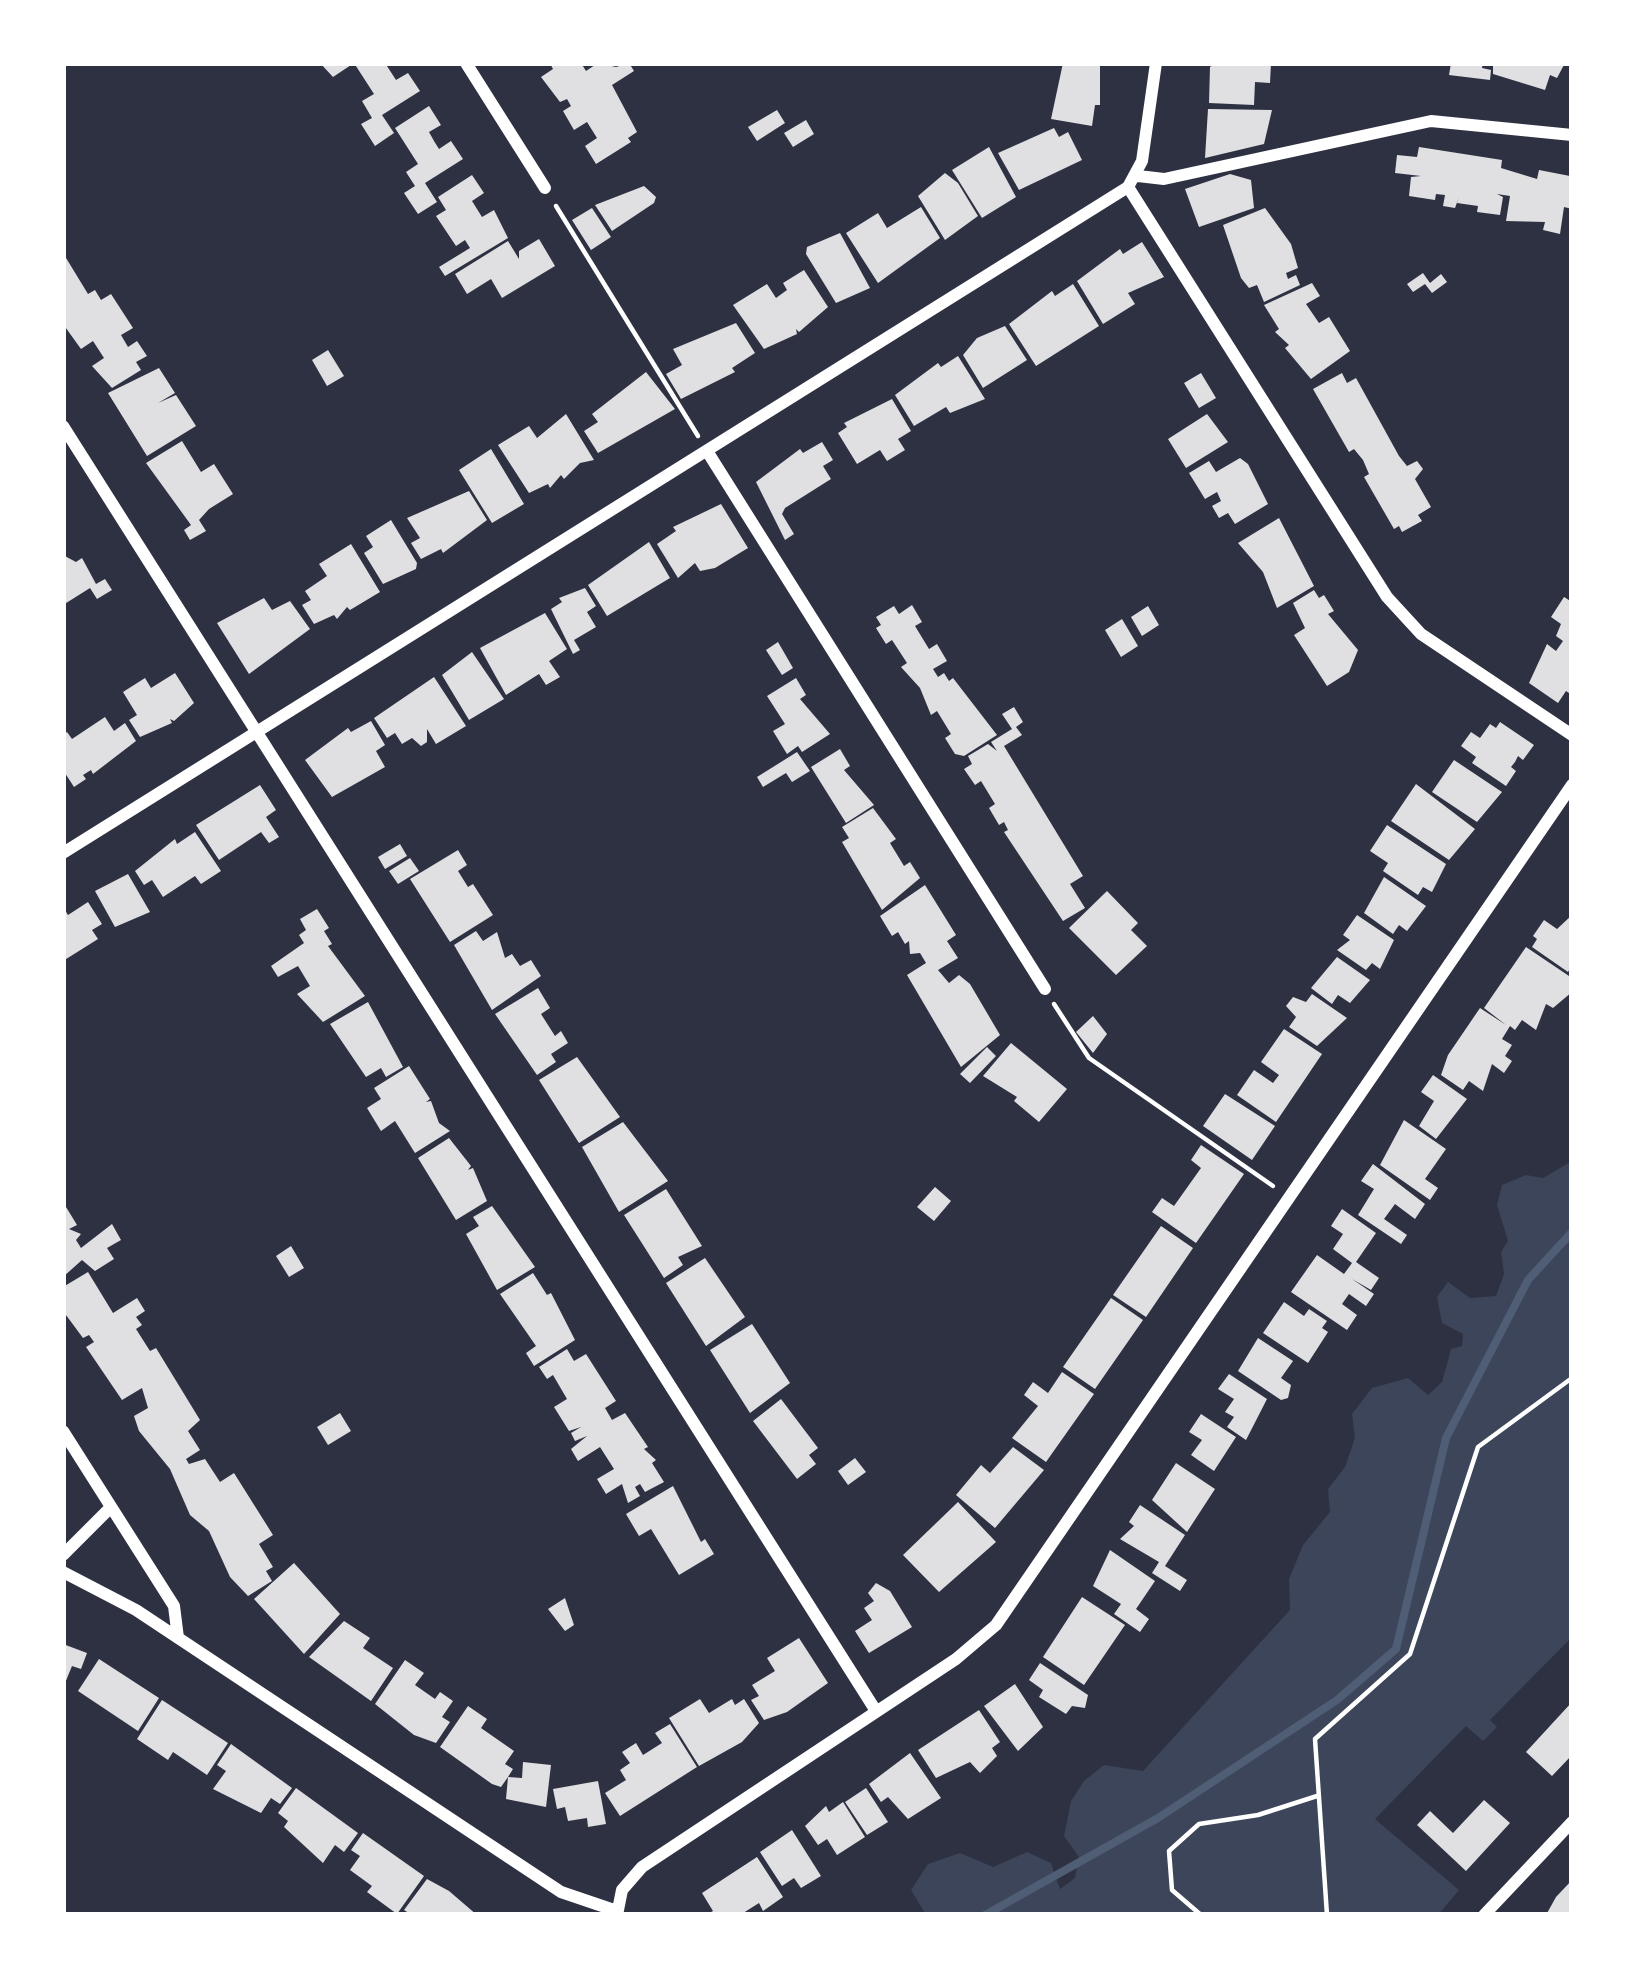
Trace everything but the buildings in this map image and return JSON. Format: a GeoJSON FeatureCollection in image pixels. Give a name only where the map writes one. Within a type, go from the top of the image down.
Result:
{"type":"FeatureCollection","features":[{"type":"Feature","properties":{"kind":"street"},"geometry":{"type":"LineString","coordinates":[[466,63],[545,188]]}},
{"type":"Feature","properties":{"kind":"street"},"geometry":{"type":"LineString","coordinates":[[1156,63],[1133,182],[1387,596],[1421,634],[1572,735]]}},
{"type":"Feature","properties":{"kind":"street"},"geometry":{"type":"LineString","coordinates":[[63,853],[1133,182],[1431,121],[1572,135]]}},
{"type":"Feature","properties":{"kind":"street"},"geometry":{"type":"LineString","coordinates":[[63,426],[876,1711]]}},
{"type":"Feature","properties":{"kind":"street"},"geometry":{"type":"LineString","coordinates":[[707,452],[1046,989]]}},
{"type":"Feature","properties":{"kind":"street"},"geometry":{"type":"LineString","coordinates":[[63,1572],[99,1586],[533,1875],[580,1902],[617,1913],[622,1890],[642,1867],[997,1625],[1572,785]]}},
{"type":"Feature","properties":{"kind":"street"},"geometry":{"type":"LineString","coordinates":[[63,1431],[178,1615],[178,1638]]}},
{"type":"Feature","properties":{"kind":"street"},"geometry":{"type":"LineString","coordinates":[[63,1555],[111,1507]]}},
{"type":"Feature","properties":{"kind":"street"},"geometry":{"type":"LineString","coordinates":[[1484,1915],[1572,1822]]}},
{"type":"Feature","properties":{"kind":"path"},"geometry":{"type":"LineString","coordinates":[[545,188],[707,452]]}},
{"type":"Feature","properties":{"kind":"path"},"geometry":{"type":"LineString","coordinates":[[1046,989],[1089,1058],[1289,1198]]}},
{"type":"Feature","properties":{"kind":"path"},"geometry":{"type":"LineString","coordinates":[[1327,1915],[1315,1738],[1410,1654],[1478,1447],[1572,1378]]}},
{"type":"Feature","properties":{"kind":"path"},"geometry":{"type":"LineString","coordinates":[[1201,1915],[1172,1890],[1169,1851],[1198,1824],[1258,1815],[1318,1796]]}},
{"type":"Feature","properties":{"kind":"shaded area"},"geometry":{"type":"Polygon","coordinates":[[[1572,1161],[1572,1637],[1490,1720],[1497,1727],[1483,1741],[1466,1726],[1375,1819],[1459,1890],[1438,1915],[926,1915],[911,1890],[928,1864],[960,1853],[993,1867],[1027,1852],[1051,1863],[1060,1889],[1075,1878],[1079,1857],[1064,1836],[1071,1801],[1084,1781],[1104,1765],[1143,1771],[1290,1610],[1289,1579],[1303,1545],[1330,1512],[1328,1489],[1345,1467],[1355,1438],[1352,1414],[1372,1388],[1408,1378],[1428,1395],[1442,1382],[1451,1349],[1462,1346],[1463,1334],[1442,1323],[1437,1297],[1448,1282],[1470,1298],[1496,1296],[1504,1274],[1501,1252],[1508,1241],[1497,1205],[1502,1185],[1526,1175],[1543,1178],[1572,1161]]]}},
{"type":"Feature","properties":{"kind":"waterway"},"geometry":{"type":"LineString","coordinates":[[985,1915],[1158,1818],[1337,1700],[1396,1649],[1446,1438],[1528,1280],[1572,1232]]}}]}
